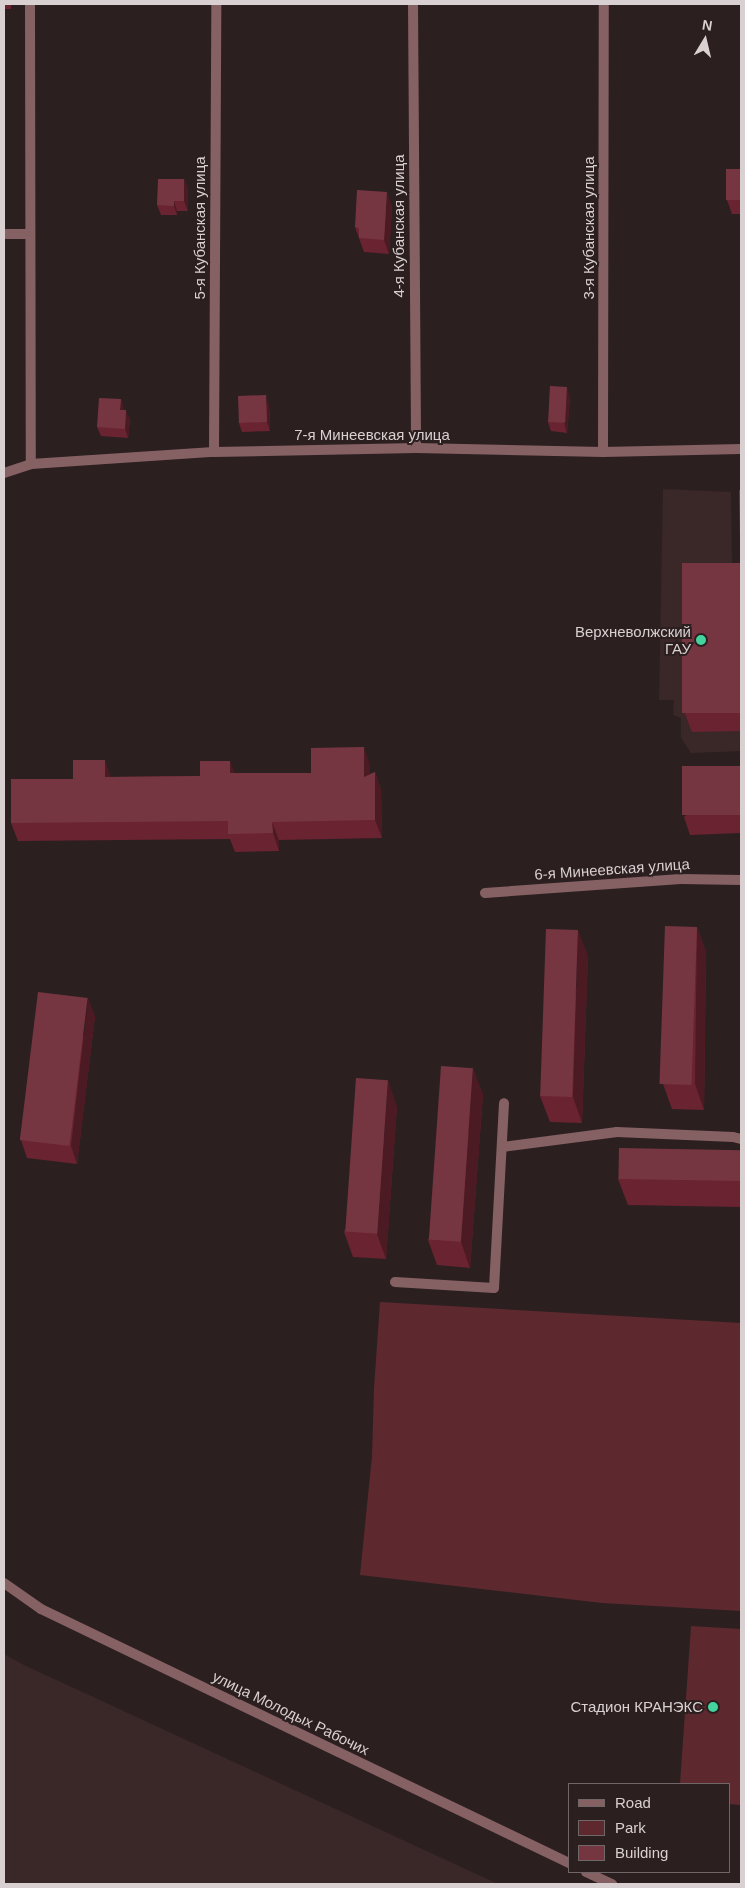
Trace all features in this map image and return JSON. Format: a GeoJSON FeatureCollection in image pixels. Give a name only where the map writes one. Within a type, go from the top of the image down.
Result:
{"type":"FeatureCollection","features":[{"type":"Feature","properties":{"kind":"street"},"geometry":{"type":"LineString","coordinates":[[30,4],[31,464]]}},
{"type":"Feature","properties":{"kind":"street","name":"5-я Кубанская улица"},"geometry":{"type":"LineString","coordinates":[[214,452],[216,4]]}},
{"type":"Feature","properties":{"kind":"street","name":"4-я Кубанская улица"},"geometry":{"type":"LineString","coordinates":[[413,4],[416,448]]}},
{"type":"Feature","properties":{"kind":"street","name":"3-я Кубанская улица"},"geometry":{"type":"LineString","coordinates":[[604,4],[604,452]]}},
{"type":"Feature","properties":{"kind":"street"},"geometry":{"type":"LineString","coordinates":[[4,234],[30,234]]}},
{"type":"Feature","properties":{"kind":"street","name":"7-я Минеевская улица"},"geometry":{"type":"LineString","coordinates":[[4,473],[31,464],[214,452],[416,448],[604,452],[741,449]]}},
{"type":"Feature","properties":{"kind":"street","name":"6-я Минеевская улица"},"geometry":{"type":"LineString","coordinates":[[485,893],[681,878],[741,880]]}},
{"type":"Feature","properties":{"kind":"street"},"geometry":{"type":"LineString","coordinates":[[395,1282],[494,1288],[504,1102]]}},
{"type":"Feature","properties":{"kind":"street"},"geometry":{"type":"LineString","coordinates":[[502,1146],[617,1132],[733,1136],[741,1139]]}},
{"type":"Feature","properties":{"kind":"street","name":"улица Молодых Рабочих"},"geometry":{"type":"LineString","coordinates":[[4,1583],[40,1609],[568,1863]]}},
{"type":"Feature","properties":{"kind":"street"},"geometry":{"type":"LineString","coordinates":[[588,1873],[612,1884]]}},
{"type":"Feature","properties":{"kind":"shaded area","name":"Верхневолжский ГАУ"},"geometry":{"type":"Polygon","coordinates":[[[663,489],[731,492],[732,571],[741,579],[741,751],[691,753],[681,738],[681,718],[673,715],[674,700],[659,700],[663,489]]]}},
{"type":"Feature","properties":{"kind":"shaded area"},"geometry":{"type":"Polygon","coordinates":[[[4,1654],[24,1665],[498,1884],[4,1884],[4,1654]]]}},
{"type":"Feature","properties":{"kind":"green space"},"geometry":{"type":"Polygon","coordinates":[[[380,1302],[741,1323],[741,1611],[602,1603],[360,1575],[372,1456],[374,1388],[380,1302]]]}},
{"type":"Feature","properties":{"kind":"green space","name":"Стадион КРАНЭКС"},"geometry":{"type":"Polygon","coordinates":[[[691,1626],[741,1629],[741,1805],[730,1804],[730,1783],[680,1783],[691,1626]]]}},
{"type":"Feature","properties":{"kind":"building"},"geometry":{"type":"Polygon","coordinates":[[[726,169],[741,169],[741,200],[726,200],[726,169]]]}},
{"type":"Feature","properties":{"kind":"building"},"geometry":{"type":"Polygon","coordinates":[[[158,179],[184,179],[184,201],[174,201],[174,206],[157,205],[158,179]]]}},
{"type":"Feature","properties":{"kind":"building"},"geometry":{"type":"Polygon","coordinates":[[[357,190],[387,192],[384,240],[359,238],[359,228],[355,227],[357,190]]]}},
{"type":"Feature","properties":{"kind":"building"},"geometry":{"type":"Polygon","coordinates":[[[550,386],[567,387],[565,423],[548,422],[550,386]]]}},
{"type":"Feature","properties":{"kind":"building"},"geometry":{"type":"Polygon","coordinates":[[[266,395],[267,422],[239,423],[238,396],[266,395]]]}},
{"type":"Feature","properties":{"kind":"building"},"geometry":{"type":"Polygon","coordinates":[[[99,398],[121,399],[120,410],[126,410],[125,429],[97,427],[99,398]]]}},
{"type":"Feature","properties":{"kind":"building"},"geometry":{"type":"Polygon","coordinates":[[[739,490],[741,490],[741,540],[740,540],[739,490]]]}},
{"type":"Feature","properties":{"kind":"building"},"geometry":{"type":"Polygon","coordinates":[[[682,563],[741,563],[741,713],[682,713],[682,563]]]}},
{"type":"Feature","properties":{"kind":"building"},"geometry":{"type":"Polygon","coordinates":[[[364,747],[364,777],[375,772],[375,820],[272,822],[273,833],[228,834],[228,821],[11,823],[11,779],[73,779],[73,760],[105,760],[105,777],[200,776],[200,761],[230,761],[230,773],[311,773],[311,748],[364,747]]]}},
{"type":"Feature","properties":{"kind":"building"},"geometry":{"type":"Polygon","coordinates":[[[682,766],[741,766],[741,815],[682,815],[682,766]]]}},
{"type":"Feature","properties":{"kind":"building"},"geometry":{"type":"Polygon","coordinates":[[[665,926],[697,927],[691,1085],[659,1084],[665,926]]]}},
{"type":"Feature","properties":{"kind":"building"},"geometry":{"type":"Polygon","coordinates":[[[546,929],[578,930],[572,1097],[540,1096],[546,929]]]}},
{"type":"Feature","properties":{"kind":"building"},"geometry":{"type":"Polygon","coordinates":[[[38,992],[88,998],[69,1146],[20,1140],[38,992]]]}},
{"type":"Feature","properties":{"kind":"building"},"geometry":{"type":"Polygon","coordinates":[[[441,1066],[473,1068],[461,1242],[429,1240],[441,1066]]]}},
{"type":"Feature","properties":{"kind":"building"},"geometry":{"type":"Polygon","coordinates":[[[356,1078],[388,1080],[377,1234],[345,1232],[356,1078]]]}},
{"type":"Feature","properties":{"kind":"building"},"geometry":{"type":"Polygon","coordinates":[[[619,1148],[741,1150],[740,1181],[618,1179],[619,1148]]]}},
{"type":"Feature","properties":{"kind":"place","name":"Верхневолжский ГАУ"},"geometry":{"type":"Point","coordinates":[701,640]}},
{"type":"Feature","properties":{"kind":"place","name":"Стадион КРАНЭКС"},"geometry":{"type":"Point","coordinates":[713,1707]}}]}
